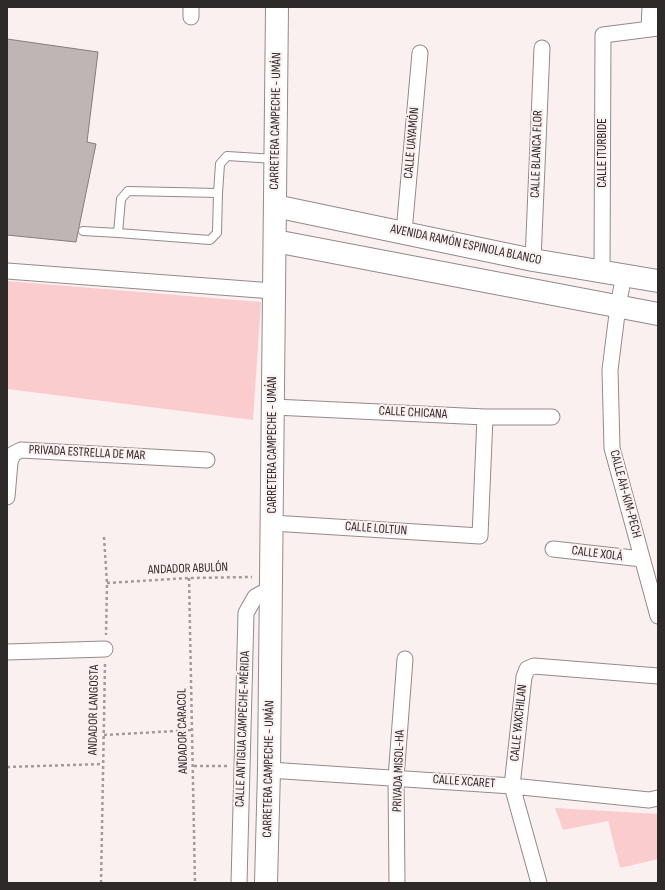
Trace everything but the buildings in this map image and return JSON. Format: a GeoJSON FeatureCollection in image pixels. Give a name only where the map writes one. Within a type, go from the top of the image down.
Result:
{"type":"FeatureCollection","features":[{"type":"Feature","properties":{"kind":"main road","name":"CARRETERA CAMPECHE - UMÁN"},"geometry":{"type":"LineString","coordinates":[[266,883],[274,407],[273,291],[275,240],[277,7]]}},
{"type":"Feature","properties":{"kind":"main road","name":"AVENIDA RAMÓN ESPINOLA BLANCO"},"geometry":{"type":"LineString","coordinates":[[275,206],[533,260],[658,281]]}},
{"type":"Feature","properties":{"kind":"main road"},"geometry":{"type":"LineString","coordinates":[[275,240],[658,314]]}},
{"type":"Feature","properties":{"kind":"street"},"geometry":{"type":"LineString","coordinates":[[650,7],[653,28]]}},
{"type":"Feature","properties":{"kind":"street","name":"CALLE ITURBIDE"},"geometry":{"type":"LineString","coordinates":[[602,271],[603,35],[653,28]]}},
{"type":"Feature","properties":{"kind":"street","name":"CALLE BLANCA FLOR"},"geometry":{"type":"LineString","coordinates":[[533,260],[542,48]]}},
{"type":"Feature","properties":{"kind":"street","name":"CALLE UAYAMÓN"},"geometry":{"type":"LineString","coordinates":[[404,232],[420,53]]}},
{"type":"Feature","properties":{"kind":"street"},"geometry":{"type":"LineString","coordinates":[[7,271],[273,291]]}},
{"type":"Feature","properties":{"kind":"street","name":"CALLE AH-KIM-PECH"},"geometry":{"type":"LineString","coordinates":[[624,275],[618,306],[610,370],[612,448],[658,616]]}},
{"type":"Feature","properties":{"kind":"street","name":"CALLE CHICANA"},"geometry":{"type":"LineString","coordinates":[[274,407],[485,417],[552,417]]}},
{"type":"Feature","properties":{"kind":"street","name":"CALLE LOLTUN"},"geometry":{"type":"LineString","coordinates":[[272,522],[480,536],[485,417]]}},
{"type":"Feature","properties":{"kind":"street","name":"PRIVADA ESTRELLA DE MAR"},"geometry":{"type":"LineString","coordinates":[[7,498],[10,462],[13,454],[21,450],[207,460]]}},
{"type":"Feature","properties":{"kind":"street","name":"CALLE XOLÁ"},"geometry":{"type":"LineString","coordinates":[[553,549],[642,559]]}},
{"type":"Feature","properties":{"kind":"street","name":"CALLE ANTIGUA CAMPECHE-MÉRIDA"},"geometry":{"type":"LineString","coordinates":[[238,883],[246,612],[255,597],[271,582]]}},
{"type":"Feature","properties":{"kind":"street"},"geometry":{"type":"LineString","coordinates":[[7,652],[105,649]]}},
{"type":"Feature","properties":{"kind":"street","name":"PRIVADA MISOL-HA"},"geometry":{"type":"LineString","coordinates":[[398,883],[396,778],[405,659]]}},
{"type":"Feature","properties":{"kind":"street","name":"CALLE YAXCHILAN"},"geometry":{"type":"LineString","coordinates":[[538,883],[512,786],[524,677],[527,669],[534,666],[658,676]]}},
{"type":"Feature","properties":{"kind":"street","name":"CALLE XCARET"},"geometry":{"type":"LineString","coordinates":[[269,770],[512,786],[650,800],[658,798]]}},
{"type":"Feature","properties":{"kind":"lane"},"geometry":{"type":"LineString","coordinates":[[83,231],[210,240],[217,233],[220,164],[227,156],[276,159]]}},
{"type":"Feature","properties":{"kind":"lane"},"geometry":{"type":"LineString","coordinates":[[118,233],[121,199],[128,191],[218,193]]}},
{"type":"Feature","properties":{"kind":"path","name":"ANDADOR LANGOSTA"},"geometry":{"type":"LineString","coordinates":[[101,883],[107,582],[104,537]]}},
{"type":"Feature","properties":{"kind":"path","name":"ANDADOR ABULÓN"},"geometry":{"type":"LineString","coordinates":[[107,582],[189,578],[271,582]]}},
{"type":"Feature","properties":{"kind":"path","name":"ANDADOR CARACOL"},"geometry":{"type":"LineString","coordinates":[[189,578],[196,883]]}},
{"type":"Feature","properties":{"kind":"path"},"geometry":{"type":"LineString","coordinates":[[104,735],[193,730]]}},
{"type":"Feature","properties":{"kind":"path"},"geometry":{"type":"LineString","coordinates":[[7,767],[104,764]]}},
{"type":"Feature","properties":{"kind":"path"},"geometry":{"type":"LineString","coordinates":[[194,766],[242,766]]}},
{"type":"Feature","properties":{"kind":"shaded area"},"geometry":{"type":"Polygon","coordinates":[[[7,281],[261,302],[253,420],[7,389],[7,281]]]}},
{"type":"Feature","properties":{"kind":"shaded area"},"geometry":{"type":"Polygon","coordinates":[[[555,808],[658,814],[658,859],[620,868],[608,821],[563,830],[555,808]]]}}]}
